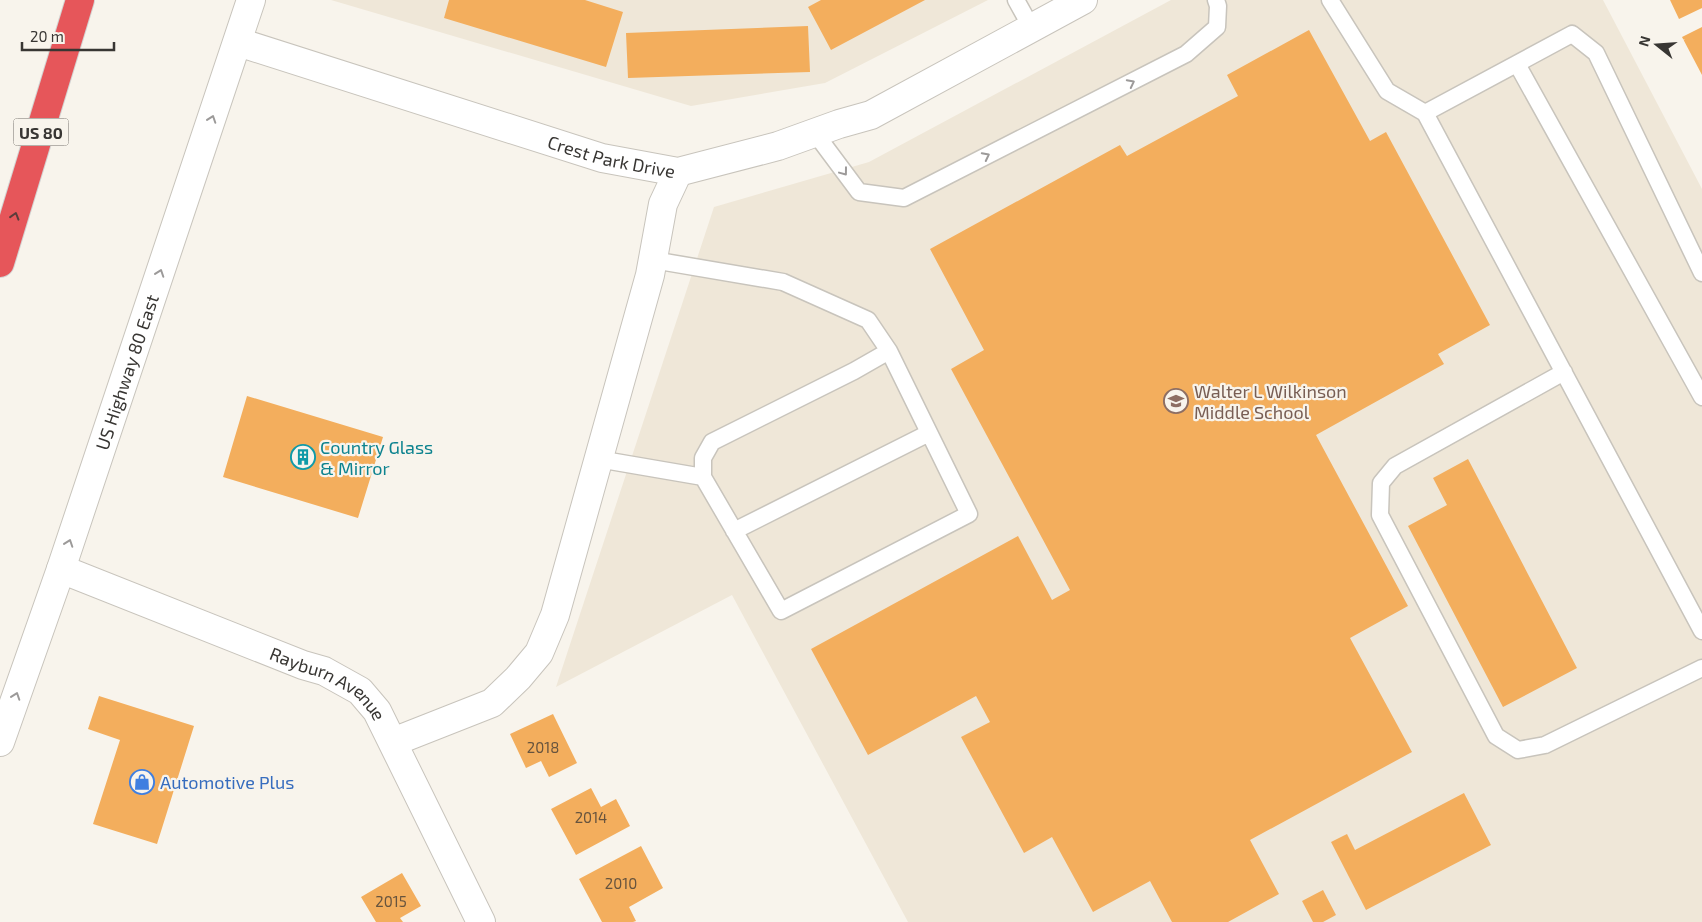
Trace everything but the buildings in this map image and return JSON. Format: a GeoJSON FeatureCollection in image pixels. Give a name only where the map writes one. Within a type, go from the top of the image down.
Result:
{"type":"FeatureCollection","features":[{"type":"Feature","properties":{"kind":"highway","name":"US 80"},"geometry":{"type":"LineString","coordinates":[[0,263],[80,0]]}},
{"type":"Feature","properties":{"kind":"street","name":"US Highway 80 East"},"geometry":{"type":"LineString","coordinates":[[0,742],[61,568],[251,0]]}},
{"type":"Feature","properties":{"kind":"street","name":"Crest Park Drive"},"geometry":{"type":"LineString","coordinates":[[238,42],[602,158],[678,172],[778,146],[871,115],[1083,0]]}},
{"type":"Feature","properties":{"kind":"street"},"geometry":{"type":"LineString","coordinates":[[393,742],[492,704],[518,678],[539,652],[555,615],[653,260],[663,204],[678,172]]}},
{"type":"Feature","properties":{"kind":"street","name":"Rayburn Avenue"},"geometry":{"type":"LineString","coordinates":[[61,568],[303,665],[324,671],[360,691],[377,711],[481,922]]}},
{"type":"Feature","properties":{"kind":"lane"},"geometry":{"type":"LineString","coordinates":[[1016,0],[1032,27]]}},
{"type":"Feature","properties":{"kind":"lane"},"geometry":{"type":"LineString","coordinates":[[815,133],[858,192],[904,198],[1186,54],[1216,27],[1218,6],[1216,0]]}},
{"type":"Feature","properties":{"kind":"lane"},"geometry":{"type":"LineString","coordinates":[[1330,0],[1388,90],[1425,113],[1702,631]]}},
{"type":"Feature","properties":{"kind":"lane"},"geometry":{"type":"LineString","coordinates":[[1425,113],[1572,34],[1596,53],[1702,273]]}},
{"type":"Feature","properties":{"kind":"lane"},"geometry":{"type":"LineString","coordinates":[[1517,64],[1702,397]]}},
{"type":"Feature","properties":{"kind":"lane"},"geometry":{"type":"LineString","coordinates":[[653,260],[783,282],[868,320],[889,351],[969,514],[781,611],[703,476],[703,458],[712,442],[854,371],[889,351]]}},
{"type":"Feature","properties":{"kind":"lane"},"geometry":{"type":"LineString","coordinates":[[1564,372],[1395,466],[1381,483],[1380,516],[1496,736],[1518,750],[1544,745],[1702,668]]}},
{"type":"Feature","properties":{"kind":"lane"},"geometry":{"type":"LineString","coordinates":[[734,531],[929,433]]}},
{"type":"Feature","properties":{"kind":"lane"},"geometry":{"type":"LineString","coordinates":[[598,459],[703,476]]}},
{"type":"Feature","properties":{"kind":"shaded area"},"geometry":{"type":"Polygon","coordinates":[[[331,0],[988,0],[825,83],[691,106],[331,0]]]}},
{"type":"Feature","properties":{"kind":"shaded area","name":"Walter L Wilkinson Middle School"},"geometry":{"type":"Polygon","coordinates":[[[1171,0],[1603,0],[1702,189],[1702,922],[908,922],[732,595],[556,687],[714,207],[869,162],[1171,0]]]}},
{"type":"Feature","properties":{"kind":"place","name":"Walter L Wilkinson Middle School"},"geometry":{"type":"Point","coordinates":[1176,401]}},
{"type":"Feature","properties":{"kind":"place","name":"Country Glass & Mirror"},"geometry":{"type":"Point","coordinates":[303,457]}},
{"type":"Feature","properties":{"kind":"place","name":"Automotive Plus"},"geometry":{"type":"Point","coordinates":[142,782]}}]}
